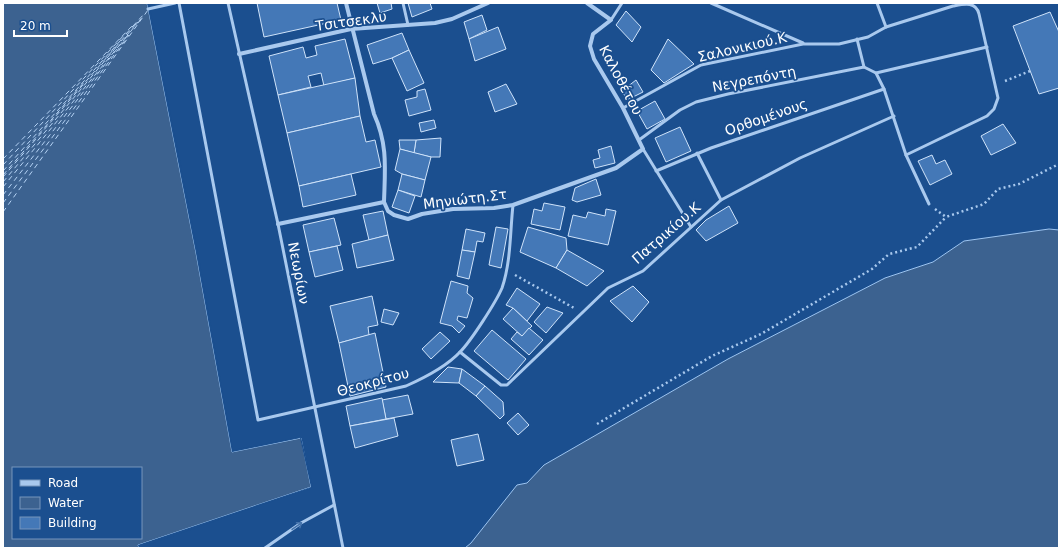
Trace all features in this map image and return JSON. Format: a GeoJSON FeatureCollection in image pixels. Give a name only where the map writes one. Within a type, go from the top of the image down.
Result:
{"type":"FeatureCollection","features":[{"type":"Feature","properties":{"kind":"street"},"geometry":{"type":"LineString","coordinates":[[278,224],[384,202],[386,164],[385,145],[381,129],[374,114],[351,30],[346,3]]}},
{"type":"Feature","properties":{"kind":"street","name":"Τσιτσεκλυ"},"geometry":{"type":"LineString","coordinates":[[239,54],[351,30],[435,23],[452,19],[488,3]]}},
{"type":"Feature","properties":{"kind":"street"},"geometry":{"type":"LineString","coordinates":[[587,3],[611,20]]}},
{"type":"Feature","properties":{"kind":"street","name":"Καλοθέτου"},"geometry":{"type":"LineString","coordinates":[[611,20],[593,34],[590,46],[594,59],[623,108],[639,140]]}},
{"type":"Feature","properties":{"kind":"street"},"geometry":{"type":"LineString","coordinates":[[639,140],[643,149]]}},
{"type":"Feature","properties":{"kind":"street","name":"Μηνιώτη.Στ"},"geometry":{"type":"LineString","coordinates":[[384,202],[388,211],[394,215],[408,219],[448,210],[514,205],[616,168],[643,149]]}},
{"type":"Feature","properties":{"kind":"lane"},"geometry":{"type":"LineString","coordinates":[[148,9],[175,3]]}},
{"type":"Feature","properties":{"kind":"lane","name":"Θεοκρίτου"},"geometry":{"type":"LineString","coordinates":[[179,3],[258,420],[406,386],[422,379],[460,352],[494,303],[502,287],[506,270],[514,205]]}},
{"type":"Feature","properties":{"kind":"lane","name":"Νεωρίων"},"geometry":{"type":"LineString","coordinates":[[228,3],[278,224],[343,548]]}},
{"type":"Feature","properties":{"kind":"lane"},"geometry":{"type":"LineString","coordinates":[[403,3],[408,25]]}},
{"type":"Feature","properties":{"kind":"lane"},"geometry":{"type":"LineString","coordinates":[[611,20],[622,3]]}},
{"type":"Feature","properties":{"kind":"lane"},"geometry":{"type":"LineString","coordinates":[[711,3],[803,44],[839,44],[857,40],[868,37],[886,27],[953,6],[970,4],[978,9],[995,84],[997,103],[987,116],[906,155]]}},
{"type":"Feature","properties":{"kind":"lane"},"geometry":{"type":"LineString","coordinates":[[878,3],[886,27]]}},
{"type":"Feature","properties":{"kind":"lane"},"geometry":{"type":"LineString","coordinates":[[857,40],[864,67],[876,73],[884,88],[906,155],[928,204]]}},
{"type":"Feature","properties":{"kind":"lane","name":"Σαλονικιού.Κ"},"geometry":{"type":"LineString","coordinates":[[623,108],[701,65],[803,44]]}},
{"type":"Feature","properties":{"kind":"lane"},"geometry":{"type":"LineString","coordinates":[[876,73],[987,47]]}},
{"type":"Feature","properties":{"kind":"lane","name":"Νεγρεπόντη"},"geometry":{"type":"LineString","coordinates":[[639,140],[680,110],[696,102],[728,94],[798,82],[864,67]]}},
{"type":"Feature","properties":{"kind":"lane","name":"Ορθομένους"},"geometry":{"type":"LineString","coordinates":[[656,170],[884,88]]}},
{"type":"Feature","properties":{"kind":"lane","name":"Πατρικίου.Κ"},"geometry":{"type":"LineString","coordinates":[[460,352],[501,385],[507,385],[581,312],[608,288],[643,271],[721,200],[800,158],[894,116]]}},
{"type":"Feature","properties":{"kind":"lane"},"geometry":{"type":"LineString","coordinates":[[643,149],[690,227]]}},
{"type":"Feature","properties":{"kind":"lane"},"geometry":{"type":"LineString","coordinates":[[697,154],[721,200]]}},
{"type":"Feature","properties":{"kind":"lane"},"geometry":{"type":"LineString","coordinates":[[265,548],[301,523],[334,505]]}},
{"type":"Feature","properties":{"kind":"path"},"geometry":{"type":"LineString","coordinates":[[995,84],[1030,71]]}},
{"type":"Feature","properties":{"kind":"path"},"geometry":{"type":"LineString","coordinates":[[597,424],[712,356],[761,334],[872,269],[889,254],[917,247],[946,217],[984,204],[998,189],[1019,184],[1059,164]]}},
{"type":"Feature","properties":{"kind":"path"},"geometry":{"type":"LineString","coordinates":[[928,204],[946,217]]}},
{"type":"Feature","properties":{"kind":"path"},"geometry":{"type":"LineString","coordinates":[[506,270],[581,312]]}},
{"type":"Feature","properties":{"kind":"water"},"geometry":{"type":"Polygon","coordinates":[[[3,3],[147,3],[196,253],[232,452],[301,438],[311,487],[138,545],[139,548],[3,548],[3,3]]]}},
{"type":"Feature","properties":{"kind":"water"},"geometry":{"type":"Polygon","coordinates":[[[1049,229],[1059,230],[1059,548],[465,548],[471,543],[517,485],[527,483],[544,465],[728,359],[885,278],[933,262],[964,241],[1049,229]]]}},
{"type":"Feature","properties":{"kind":"pier"},"geometry":{"type":"Polygon","coordinates":[[[147,3],[149,3],[198,252],[233,450],[301,437],[313,487],[139,548],[138,545],[311,487],[300,438],[232,452],[196,253],[147,3]]]}},
{"type":"Feature","properties":{"kind":"building"},"geometry":{"type":"Polygon","coordinates":[[[257,3],[337,3],[341,20],[264,37],[257,3]]]}},
{"type":"Feature","properties":{"kind":"building"},"geometry":{"type":"Polygon","coordinates":[[[377,3],[391,3],[392,9],[380,13],[377,3]]]}},
{"type":"Feature","properties":{"kind":"building"},"geometry":{"type":"Polygon","coordinates":[[[408,3],[430,3],[432,9],[412,17],[408,3]]]}},
{"type":"Feature","properties":{"kind":"building"},"geometry":{"type":"Polygon","coordinates":[[[626,11],[641,27],[632,42],[616,25],[626,11]]]}},
{"type":"Feature","properties":{"kind":"building"},"geometry":{"type":"Polygon","coordinates":[[[1050,12],[1059,32],[1059,88],[1039,94],[1013,26],[1050,12]]]}},
{"type":"Feature","properties":{"kind":"building"},"geometry":{"type":"Polygon","coordinates":[[[482,15],[487,30],[469,39],[464,22],[482,15]]]}},
{"type":"Feature","properties":{"kind":"building"},"geometry":{"type":"Polygon","coordinates":[[[498,27],[506,49],[475,61],[469,39],[498,27]]]}},
{"type":"Feature","properties":{"kind":"building"},"geometry":{"type":"Polygon","coordinates":[[[402,33],[409,50],[392,58],[373,64],[367,45],[402,33]]]}},
{"type":"Feature","properties":{"kind":"building"},"geometry":{"type":"Polygon","coordinates":[[[345,39],[355,78],[324,86],[321,73],[308,76],[311,87],[278,95],[269,56],[303,47],[306,58],[317,55],[315,46],[345,39]]]}},
{"type":"Feature","properties":{"kind":"building"},"geometry":{"type":"Polygon","coordinates":[[[668,39],[694,64],[664,83],[651,70],[668,39]]]}},
{"type":"Feature","properties":{"kind":"building"},"geometry":{"type":"Polygon","coordinates":[[[409,50],[424,83],[407,91],[392,58],[409,50]]]}},
{"type":"Feature","properties":{"kind":"building"},"geometry":{"type":"Polygon","coordinates":[[[355,78],[360,116],[287,133],[278,95],[355,78]]]}},
{"type":"Feature","properties":{"kind":"building"},"geometry":{"type":"Polygon","coordinates":[[[636,80],[643,92],[627,100],[622,91],[636,80]]]}},
{"type":"Feature","properties":{"kind":"building"},"geometry":{"type":"Polygon","coordinates":[[[506,84],[517,104],[495,112],[488,92],[506,84]]]}},
{"type":"Feature","properties":{"kind":"building"},"geometry":{"type":"Polygon","coordinates":[[[425,89],[431,110],[409,116],[405,100],[417,97],[417,91],[425,89]]]}},
{"type":"Feature","properties":{"kind":"building"},"geometry":{"type":"Polygon","coordinates":[[[655,101],[665,119],[647,129],[637,111],[655,101]]]}},
{"type":"Feature","properties":{"kind":"building"},"geometry":{"type":"Polygon","coordinates":[[[360,116],[366,142],[375,140],[381,167],[299,186],[287,133],[360,116]]]}},
{"type":"Feature","properties":{"kind":"building"},"geometry":{"type":"Polygon","coordinates":[[[434,120],[436,128],[421,132],[419,123],[434,120]]]}},
{"type":"Feature","properties":{"kind":"building"},"geometry":{"type":"Polygon","coordinates":[[[1003,124],[1016,143],[991,155],[981,136],[1003,124]]]}},
{"type":"Feature","properties":{"kind":"building"},"geometry":{"type":"Polygon","coordinates":[[[680,127],[691,151],[666,162],[655,138],[680,127]]]}},
{"type":"Feature","properties":{"kind":"building"},"geometry":{"type":"Polygon","coordinates":[[[441,138],[440,157],[431,157],[414,153],[416,140],[441,138]]]}},
{"type":"Feature","properties":{"kind":"building"},"geometry":{"type":"Polygon","coordinates":[[[399,140],[416,140],[414,153],[400,149],[399,140]]]}},
{"type":"Feature","properties":{"kind":"building"},"geometry":{"type":"Polygon","coordinates":[[[611,146],[615,163],[595,168],[593,160],[600,158],[598,150],[611,146]]]}},
{"type":"Feature","properties":{"kind":"building"},"geometry":{"type":"Polygon","coordinates":[[[400,149],[431,157],[425,180],[402,174],[395,170],[400,149]]]}},
{"type":"Feature","properties":{"kind":"building"},"geometry":{"type":"Polygon","coordinates":[[[932,155],[936,164],[945,160],[952,174],[930,185],[918,161],[932,155]]]}},
{"type":"Feature","properties":{"kind":"building"},"geometry":{"type":"Polygon","coordinates":[[[351,174],[356,195],[303,207],[299,186],[351,174]]]}},
{"type":"Feature","properties":{"kind":"building"},"geometry":{"type":"Polygon","coordinates":[[[402,174],[425,180],[421,197],[398,190],[402,174]]]}},
{"type":"Feature","properties":{"kind":"building"},"geometry":{"type":"Polygon","coordinates":[[[596,179],[601,195],[577,202],[572,200],[575,188],[596,179]]]}},
{"type":"Feature","properties":{"kind":"building"},"geometry":{"type":"Polygon","coordinates":[[[398,190],[415,196],[409,213],[392,207],[398,190]]]}},
{"type":"Feature","properties":{"kind":"building"},"geometry":{"type":"Polygon","coordinates":[[[544,203],[565,207],[560,230],[531,224],[534,209],[542,211],[544,203]]]}},
{"type":"Feature","properties":{"kind":"building"},"geometry":{"type":"Polygon","coordinates":[[[729,206],[738,223],[706,241],[696,230],[706,220],[729,206]]]}},
{"type":"Feature","properties":{"kind":"building"},"geometry":{"type":"Polygon","coordinates":[[[606,209],[616,211],[608,245],[568,236],[573,215],[586,218],[588,212],[605,216],[606,209]]]}},
{"type":"Feature","properties":{"kind":"building"},"geometry":{"type":"Polygon","coordinates":[[[383,211],[388,235],[369,240],[363,215],[383,211]]]}},
{"type":"Feature","properties":{"kind":"building"},"geometry":{"type":"Polygon","coordinates":[[[334,218],[341,245],[309,252],[303,225],[334,218]]]}},
{"type":"Feature","properties":{"kind":"building"},"geometry":{"type":"Polygon","coordinates":[[[496,227],[508,229],[501,268],[489,265],[496,227]]]}},
{"type":"Feature","properties":{"kind":"building"},"geometry":{"type":"Polygon","coordinates":[[[528,227],[566,238],[567,250],[556,268],[520,252],[528,227]]]}},
{"type":"Feature","properties":{"kind":"building"},"geometry":{"type":"Polygon","coordinates":[[[466,229],[485,233],[483,242],[477,241],[475,252],[462,250],[466,229]]]}},
{"type":"Feature","properties":{"kind":"building"},"geometry":{"type":"Polygon","coordinates":[[[388,235],[394,260],[357,268],[352,244],[388,235]]]}},
{"type":"Feature","properties":{"kind":"building"},"geometry":{"type":"Polygon","coordinates":[[[337,246],[343,270],[315,277],[309,252],[337,246]]]}},
{"type":"Feature","properties":{"kind":"building"},"geometry":{"type":"Polygon","coordinates":[[[462,250],[475,252],[469,279],[457,276],[462,250]]]}},
{"type":"Feature","properties":{"kind":"building"},"geometry":{"type":"Polygon","coordinates":[[[567,250],[604,271],[587,286],[556,268],[567,250]]]}},
{"type":"Feature","properties":{"kind":"building"},"geometry":{"type":"Polygon","coordinates":[[[451,281],[468,286],[467,293],[473,298],[467,318],[458,316],[457,320],[465,326],[459,333],[452,326],[440,323],[451,281]]]}},
{"type":"Feature","properties":{"kind":"building"},"geometry":{"type":"Polygon","coordinates":[[[633,286],[649,302],[632,322],[610,301],[633,286]]]}},
{"type":"Feature","properties":{"kind":"building"},"geometry":{"type":"Polygon","coordinates":[[[517,288],[540,304],[527,321],[513,308],[506,305],[517,288]]]}},
{"type":"Feature","properties":{"kind":"building"},"geometry":{"type":"Polygon","coordinates":[[[372,296],[378,325],[368,327],[369,335],[339,343],[330,306],[372,296]]]}},
{"type":"Feature","properties":{"kind":"building"},"geometry":{"type":"Polygon","coordinates":[[[547,307],[563,313],[546,333],[534,322],[547,307]]]}},
{"type":"Feature","properties":{"kind":"building"},"geometry":{"type":"Polygon","coordinates":[[[513,308],[532,326],[522,336],[503,319],[513,308]]]}},
{"type":"Feature","properties":{"kind":"building"},"geometry":{"type":"Polygon","coordinates":[[[384,309],[399,313],[393,325],[381,322],[384,309]]]}},
{"type":"Feature","properties":{"kind":"building"},"geometry":{"type":"Polygon","coordinates":[[[529,328],[543,340],[529,355],[511,339],[517,332],[522,336],[529,328]]]}},
{"type":"Feature","properties":{"kind":"building"},"geometry":{"type":"Polygon","coordinates":[[[492,330],[526,359],[508,380],[474,351],[492,330]]]}},
{"type":"Feature","properties":{"kind":"building"},"geometry":{"type":"Polygon","coordinates":[[[440,332],[450,341],[431,359],[422,349],[440,332]]]}},
{"type":"Feature","properties":{"kind":"building"},"geometry":{"type":"Polygon","coordinates":[[[375,333],[386,387],[350,396],[339,343],[375,333]]]}},
{"type":"Feature","properties":{"kind":"building"},"geometry":{"type":"Polygon","coordinates":[[[448,367],[462,369],[459,383],[433,382],[448,367]]]}},
{"type":"Feature","properties":{"kind":"building"},"geometry":{"type":"Polygon","coordinates":[[[462,369],[485,386],[476,396],[459,383],[462,369]]]}},
{"type":"Feature","properties":{"kind":"building"},"geometry":{"type":"Polygon","coordinates":[[[485,386],[503,402],[504,415],[500,419],[476,396],[485,386]]]}},
{"type":"Feature","properties":{"kind":"building"},"geometry":{"type":"Polygon","coordinates":[[[408,395],[413,414],[386,419],[382,400],[408,395]]]}},
{"type":"Feature","properties":{"kind":"building"},"geometry":{"type":"Polygon","coordinates":[[[382,398],[386,419],[350,426],[346,406],[382,398]]]}},
{"type":"Feature","properties":{"kind":"building"},"geometry":{"type":"Polygon","coordinates":[[[518,413],[529,425],[518,435],[507,423],[518,413]]]}},
{"type":"Feature","properties":{"kind":"building"},"geometry":{"type":"Polygon","coordinates":[[[394,418],[398,436],[355,448],[350,426],[394,418]]]}},
{"type":"Feature","properties":{"kind":"building"},"geometry":{"type":"Polygon","coordinates":[[[478,434],[484,460],[457,466],[451,440],[478,434]]]}},
{"type":"Feature","properties":{"kind":"ferry route"},"geometry":{"type":"LineString","coordinates":[[3,212],[148,10]]}},
{"type":"Feature","properties":{"kind":"ferry route"},"geometry":{"type":"LineString","coordinates":[[133,26],[145,13]]}},
{"type":"Feature","properties":{"kind":"ferry route"},"geometry":{"type":"LineString","coordinates":[[138,23],[142,17]]}},
{"type":"Feature","properties":{"kind":"ferry route"},"geometry":{"type":"LineString","coordinates":[[3,195],[138,22]]}},
{"type":"Feature","properties":{"kind":"ferry route"},"geometry":{"type":"LineString","coordinates":[[127,35],[136,24]]}},
{"type":"Feature","properties":{"kind":"ferry route"},"geometry":{"type":"LineString","coordinates":[[3,159],[133,25]]}},
{"type":"Feature","properties":{"kind":"ferry route"},"geometry":{"type":"LineString","coordinates":[[126,34],[133,26]]}},
{"type":"Feature","properties":{"kind":"ferry route"},"geometry":{"type":"LineString","coordinates":[[3,165],[126,33]]}},
{"type":"Feature","properties":{"kind":"ferry route"},"geometry":{"type":"LineString","coordinates":[[3,177],[127,34]]}},
{"type":"Feature","properties":{"kind":"ferry route"},"geometry":{"type":"LineString","coordinates":[[3,203],[129,35]]}},
{"type":"Feature","properties":{"kind":"ferry route"},"geometry":{"type":"LineString","coordinates":[[3,187],[127,36]]}},
{"type":"Feature","properties":{"kind":"ferry route"},"geometry":{"type":"LineString","coordinates":[[3,171],[121,40]]}},
{"type":"Feature","properties":{"kind":"ferry route"},"geometry":{"type":"LineString","coordinates":[[3,182],[118,45]]}},
{"type":"Feature","properties":{"kind":"ferry route"},"geometry":{"type":"LineString","coordinates":[[3,175],[86,80]]}}]}
